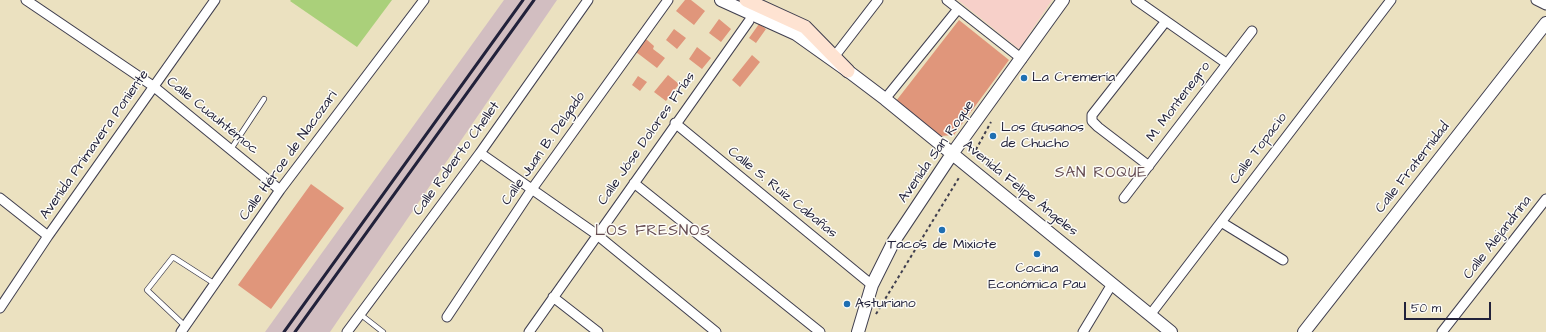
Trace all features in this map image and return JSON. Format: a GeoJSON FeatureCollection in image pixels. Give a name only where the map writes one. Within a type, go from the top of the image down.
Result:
{"type":"FeatureCollection","features":[{"type":"Feature","properties":{"kind":"main road","name":"Avenida Felipe Ángeles"},"geometry":{"type":"LineString","coordinates":[[746,0],[805,28],[848,71]]}},
{"type":"Feature","properties":{"kind":"street","name":"Calle Cuauhtémoc"},"geometry":{"type":"LineString","coordinates":[[26,0],[153,86],[280,190]]}},
{"type":"Feature","properties":{"kind":"street","name":"Avenida Primavera Poniente"},"geometry":{"type":"LineString","coordinates":[[0,308],[48,236],[215,0]]}},
{"type":"Feature","properties":{"kind":"street","name":"Calle Héroe de Nacozari"},"geometry":{"type":"LineString","coordinates":[[183,329],[280,190],[424,0]]}},
{"type":"Feature","properties":{"kind":"street","name":"Calle Roberto Chellet"},"geometry":{"type":"LineString","coordinates":[[347,332],[480,152],[588,0]]}},
{"type":"Feature","properties":{"kind":"street","name":"Calle Juan B. Delgado"},"geometry":{"type":"LineString","coordinates":[[446,317],[532,189],[668,0]]}},
{"type":"Feature","properties":{"kind":"street","name":"Avenida Felipe Ángeles"},"geometry":{"type":"LineString","coordinates":[[721,0],[796,34],[848,71],[885,99],[1170,332]]}},
{"type":"Feature","properties":{"kind":"street"},"geometry":{"type":"LineString","coordinates":[[947,0],[1022,59]]}},
{"type":"Feature","properties":{"kind":"street","name":"Avenida San Roque"},"geometry":{"type":"LineString","coordinates":[[858,332],[872,285],[894,241],[952,154],[1022,59],[1063,0]]}},
{"type":"Feature","properties":{"kind":"street","name":"M. Montenegro"},"geometry":{"type":"LineString","coordinates":[[1124,198],[1226,63],[1136,0]]}},
{"type":"Feature","properties":{"kind":"street","name":"Calle Topacio"},"geometry":{"type":"LineString","coordinates":[[1150,315],[1391,0]]}},
{"type":"Feature","properties":{"kind":"street"},"geometry":{"type":"LineString","coordinates":[[1536,0],[1546,5]]}},
{"type":"Feature","properties":{"kind":"street"},"geometry":{"type":"LineString","coordinates":[[834,56],[876,1]]}},
{"type":"Feature","properties":{"kind":"street"},"geometry":{"type":"LineString","coordinates":[[885,99],[958,9]]}},
{"type":"Feature","properties":{"kind":"street","name":"Calle Jóse Dolores Frías"},"geometry":{"type":"LineString","coordinates":[[529,332],[596,234],[749,21]]}},
{"type":"Feature","properties":{"kind":"street"},"geometry":{"type":"LineString","coordinates":[[1149,166],[1092,121],[1092,115],[1166,21]]}},
{"type":"Feature","properties":{"kind":"street","name":"Calle Fraternidad"},"geometry":{"type":"LineString","coordinates":[[1304,332],[1546,23]]}},
{"type":"Feature","properties":{"kind":"street"},"geometry":{"type":"LineString","coordinates":[[1226,63],[1252,32]]}},
{"type":"Feature","properties":{"kind":"street","name":"Calle S. Ruiz Cabañas"},"geometry":{"type":"LineString","coordinates":[[675,123],[872,285]]}},
{"type":"Feature","properties":{"kind":"street"},"geometry":{"type":"LineString","coordinates":[[480,152],[596,234],[716,332]]}},
{"type":"Feature","properties":{"kind":"street"},"geometry":{"type":"LineString","coordinates":[[634,182],[820,332]]}},
{"type":"Feature","properties":{"kind":"street"},"geometry":{"type":"LineString","coordinates":[[0,198],[48,236]]}},
{"type":"Feature","properties":{"kind":"street","name":"Calle Alejandrina"},"geometry":{"type":"LineString","coordinates":[[1442,332],[1544,205]]}},
{"type":"Feature","properties":{"kind":"street"},"geometry":{"type":"LineString","coordinates":[[1221,222],[1283,260]]}},
{"type":"Feature","properties":{"kind":"street"},"geometry":{"type":"LineString","coordinates":[[1082,332],[1112,284]]}},
{"type":"Feature","properties":{"kind":"street"},"geometry":{"type":"LineString","coordinates":[[553,297],[598,332]]}},
{"type":"Feature","properties":{"kind":"lane"},"geometry":{"type":"LineString","coordinates":[[231,149],[264,99]]}},
{"type":"Feature","properties":{"kind":"lane"},"geometry":{"type":"LineString","coordinates":[[183,329],[147,290],[173,257],[215,284]]}},
{"type":"Feature","properties":{"kind":"lane"},"geometry":{"type":"LineString","coordinates":[[360,314],[383,332]]}},
{"type":"Feature","properties":{"kind":"path"},"geometry":{"type":"LineString","coordinates":[[873,319],[966,166]]}},
{"type":"Feature","properties":{"kind":"shaded area"},"geometry":{"type":"Polygon","coordinates":[[[504,0],[557,0],[330,332],[265,332],[504,0]]]}},
{"type":"Feature","properties":{"kind":"shaded area"},"geometry":{"type":"Polygon","coordinates":[[[958,0],[1052,0],[1019,49],[958,0]]]}},
{"type":"Feature","properties":{"kind":"green space"},"geometry":{"type":"Polygon","coordinates":[[[392,0],[357,47],[290,1],[392,0]]]}},
{"type":"Feature","properties":{"kind":"building"},"geometry":{"type":"Polygon","coordinates":[[[685,0],[691,0],[705,11],[694,25],[676,11],[685,0]]]}},
{"type":"Feature","properties":{"kind":"building"},"geometry":{"type":"Polygon","coordinates":[[[719,19],[731,29],[721,42],[709,33],[719,19]]]}},
{"type":"Feature","properties":{"kind":"building"},"geometry":{"type":"Polygon","coordinates":[[[959,20],[1009,60],[954,135],[940,136],[896,101],[959,20]]]}},
{"type":"Feature","properties":{"kind":"building"},"geometry":{"type":"Polygon","coordinates":[[[759,24],[766,29],[756,43],[749,38],[759,24]]]}},
{"type":"Feature","properties":{"kind":"building"},"geometry":{"type":"Polygon","coordinates":[[[674,29],[686,38],[677,49],[666,40],[674,29]]]}},
{"type":"Feature","properties":{"kind":"building"},"geometry":{"type":"Polygon","coordinates":[[[646,39],[654,46],[653,49],[665,58],[657,68],[636,52],[646,39]]]}},
{"type":"Feature","properties":{"kind":"building"},"geometry":{"type":"Polygon","coordinates":[[[697,47],[711,58],[702,69],[689,59],[697,47]]]}},
{"type":"Feature","properties":{"kind":"building"},"geometry":{"type":"Polygon","coordinates":[[[752,55],[760,62],[740,87],[732,80],[752,55]]]}},
{"type":"Feature","properties":{"kind":"building"},"geometry":{"type":"Polygon","coordinates":[[[668,75],[679,84],[666,101],[654,92],[668,75]]]}},
{"type":"Feature","properties":{"kind":"building"},"geometry":{"type":"Polygon","coordinates":[[[638,76],[647,82],[640,91],[632,85],[638,76]]]}},
{"type":"Feature","properties":{"kind":"building"},"geometry":{"type":"Polygon","coordinates":[[[311,184],[344,208],[271,309],[238,285],[311,184]]]}},
{"type":"Feature","properties":{"kind":"railway"},"geometry":{"type":"LineString","coordinates":[[284,332],[523,0]]}},
{"type":"Feature","properties":{"kind":"railway"},"geometry":{"type":"LineString","coordinates":[[295,332],[534,0]]}},
{"type":"Feature","properties":{"kind":"place","name":"La Cremería"},"geometry":{"type":"Point","coordinates":[1024,78]}},
{"type":"Feature","properties":{"kind":"place","name":"Los Gusanos de Chucho"},"geometry":{"type":"Point","coordinates":[993,136]}},
{"type":"Feature","properties":{"kind":"place","name":"Tacos de Mixiote"},"geometry":{"type":"Point","coordinates":[942,230]}},
{"type":"Feature","properties":{"kind":"place","name":"Cocina Económica Pau"},"geometry":{"type":"Point","coordinates":[1037,254]}},
{"type":"Feature","properties":{"kind":"place","name":"Asturiano"},"geometry":{"type":"Point","coordinates":[847,304]}},
{"type":"Feature","properties":{"kind":"district","name":"SAN ROQUE"},"geometry":{"type":"Point","coordinates":[1101,174]}},
{"type":"Feature","properties":{"kind":"district","name":"LOS FRESNOS"},"geometry":{"type":"Point","coordinates":[653,232]}}]}
